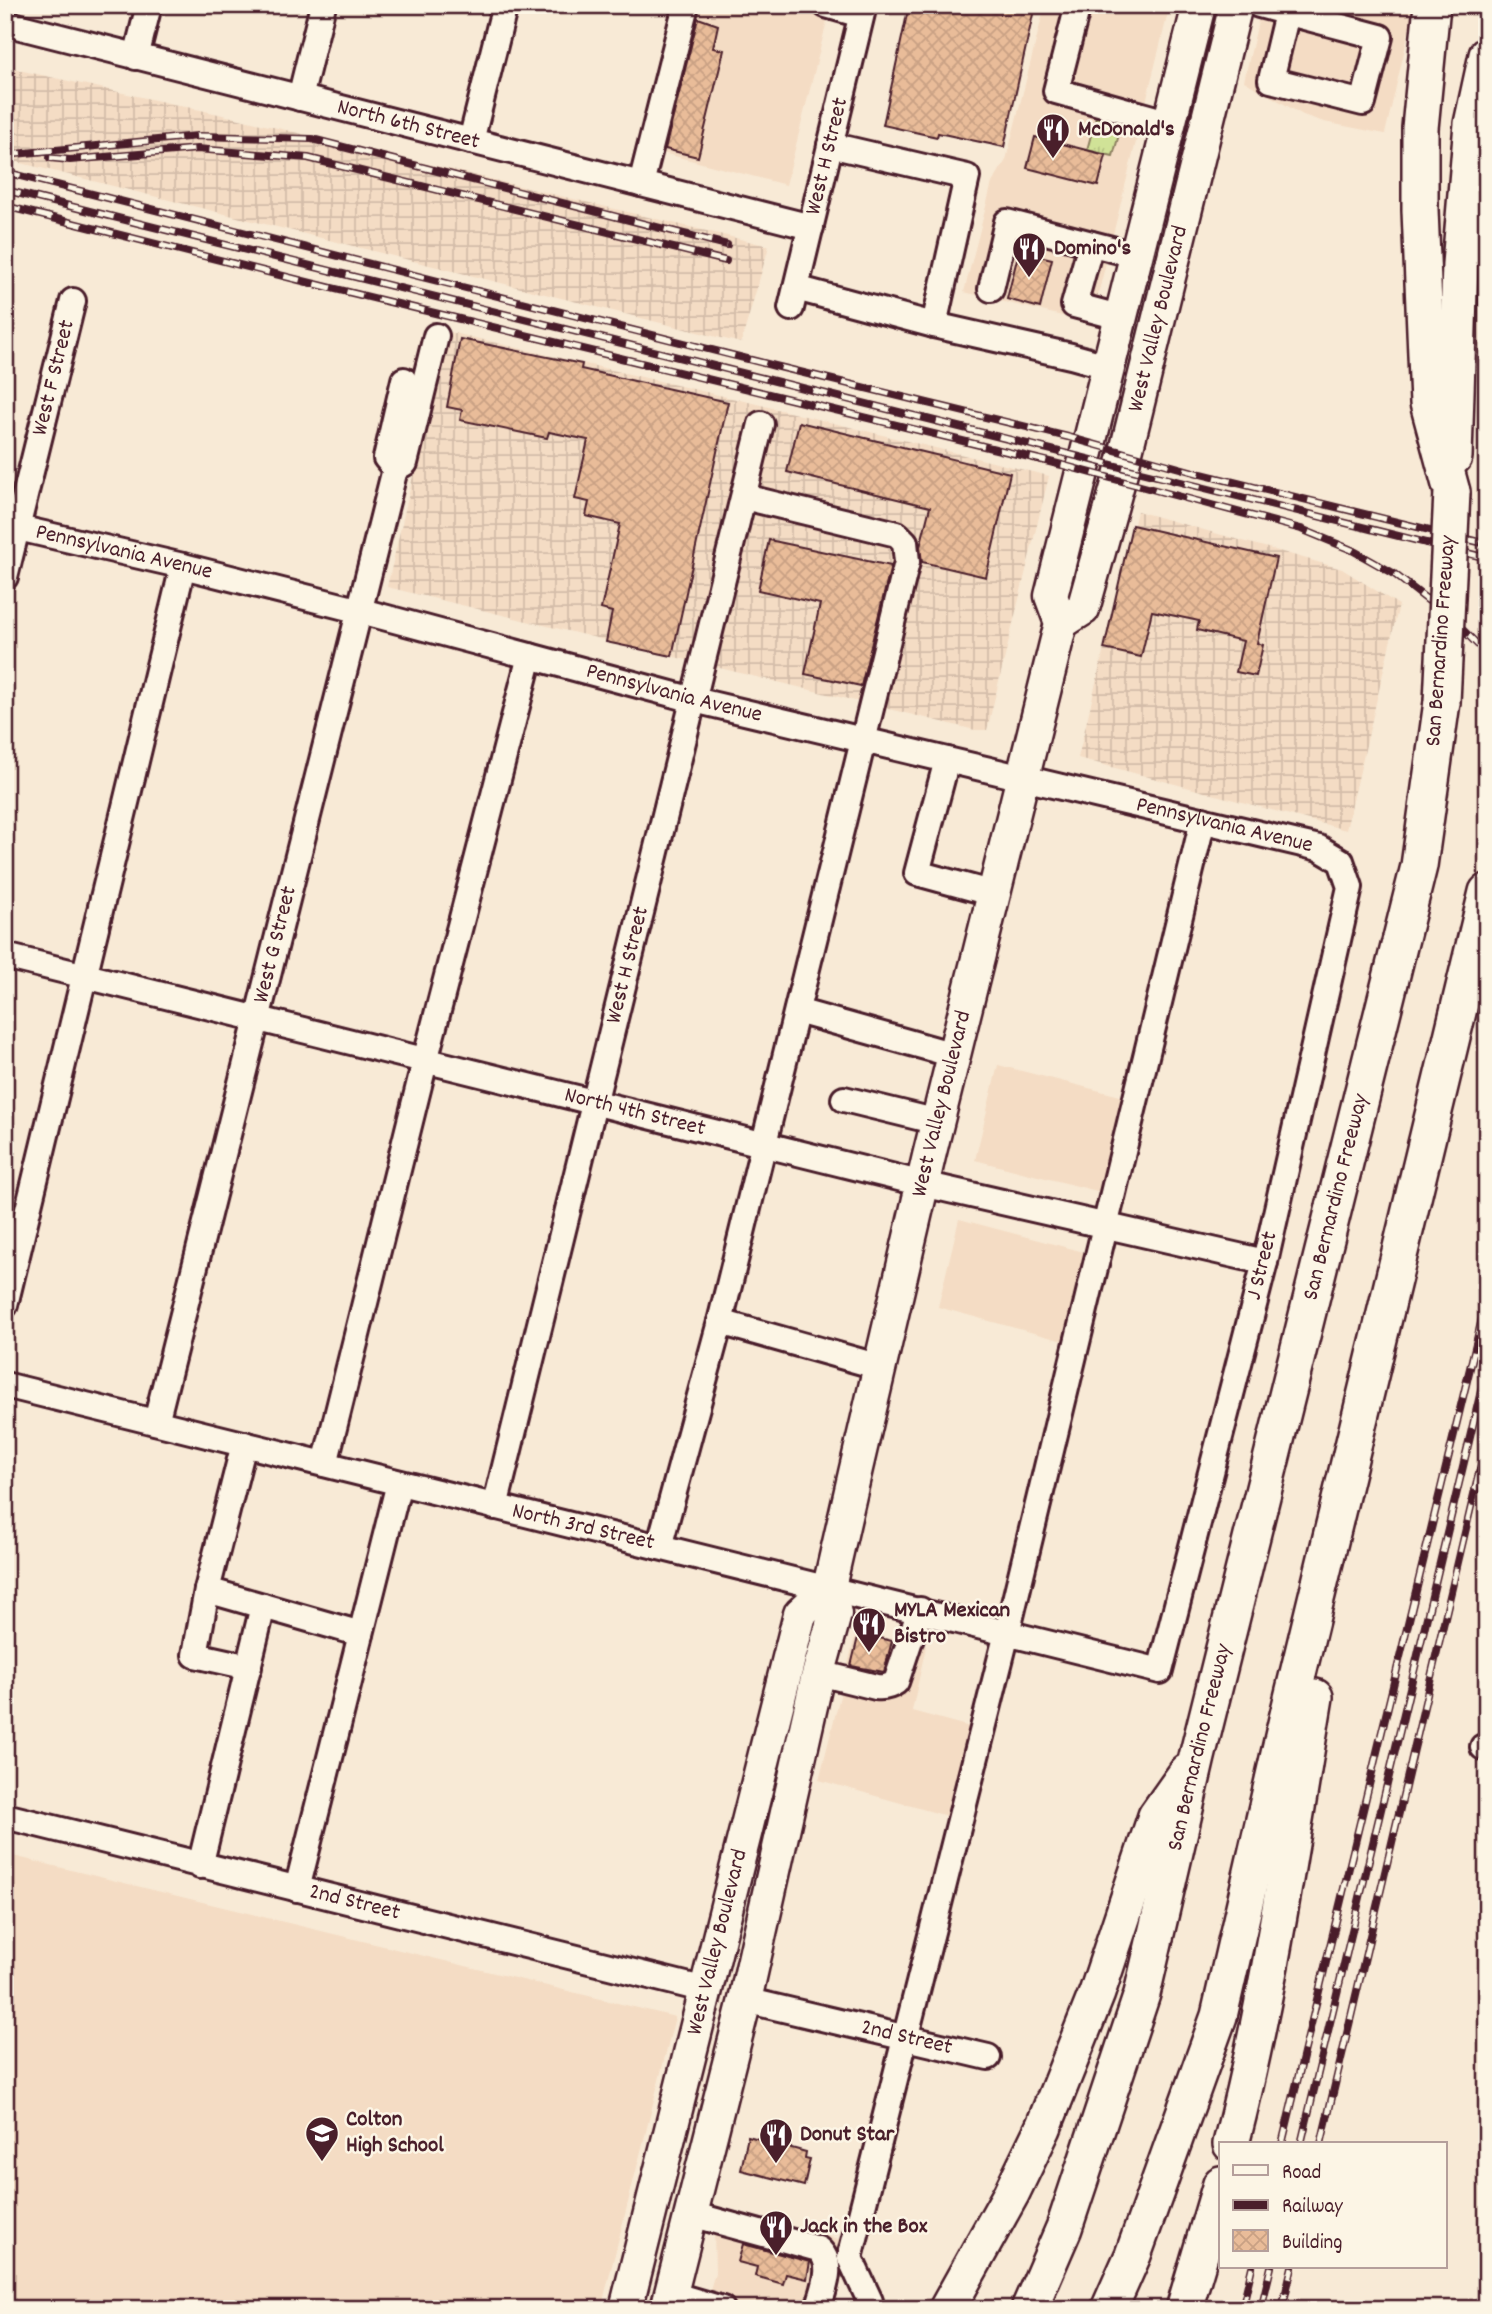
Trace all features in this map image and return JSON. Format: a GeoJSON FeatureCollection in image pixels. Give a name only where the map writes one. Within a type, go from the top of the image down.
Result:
{"type":"FeatureCollection","features":[{"type":"Feature","properties":{"kind":"highway"},"geometry":{"type":"LineString","coordinates":[[1432,5],[1420,156],[1420,210],[1442,403]]}},
{"type":"Feature","properties":{"kind":"highway","name":"San Bernardino Freeway"},"geometry":{"type":"LineString","coordinates":[[1029,2309],[1064,2228],[1142,1994],[1197,1757],[1419,866],[1442,702],[1452,492],[1442,403],[1460,264],[1472,124],[1487,55]]}},
{"type":"Feature","properties":{"kind":"highway"},"geometry":{"type":"LineString","coordinates":[[1109,2309],[1133,2255],[1219,2016],[1487,892]]}},
{"type":"Feature","properties":{"kind":"highway"},"geometry":{"type":"LineString","coordinates":[[1232,2142],[1249,2076],[1275,1945],[1361,1412]]}},
{"type":"Feature","properties":{"kind":"highway"},"geometry":{"type":"LineString","coordinates":[[947,2309],[1012,2194],[1043,2128],[1097,1993],[1156,1816],[1197,1757]]}},
{"type":"Feature","properties":{"kind":"highway"},"geometry":{"type":"LineString","coordinates":[[1184,2309],[1219,2191]]}},
{"type":"Feature","properties":{"kind":"main road","name":"West Valley Boulevard"},"geometry":{"type":"LineString","coordinates":[[669,2301],[745,2000],[819,1673],[835,1614],[829,1587],[922,1184],[1061,623],[1051,596],[1167,122],[1199,5]]}},
{"type":"Feature","properties":{"kind":"main road","name":"West Valley Boulevard"},"geometry":{"type":"LineString","coordinates":[[1061,623],[1083,609],[1119,480],[1236,5]]}},
{"type":"Feature","properties":{"kind":"main road"},"geometry":{"type":"LineString","coordinates":[[1144,217],[1150,245],[1136,307],[1142,322],[1156,326]]}},
{"type":"Feature","properties":{"kind":"main road","name":"West Valley Boulevard"},"geometry":{"type":"LineString","coordinates":[[626,2309],[800,1614],[829,1587]]}},
{"type":"Feature","properties":{"kind":"street"},"geometry":{"type":"LineString","coordinates":[[136,57],[149,5]]}},
{"type":"Feature","properties":{"kind":"street"},"geometry":{"type":"LineString","coordinates":[[300,98],[323,5]]}},
{"type":"Feature","properties":{"kind":"street"},"geometry":{"type":"LineString","coordinates":[[471,141],[505,5]]}},
{"type":"Feature","properties":{"kind":"street"},"geometry":{"type":"LineString","coordinates":[[641,184],[686,5]]}},
{"type":"Feature","properties":{"kind":"street"},"geometry":{"type":"LineString","coordinates":[[826,5],[863,10]]}},
{"type":"Feature","properties":{"kind":"street"},"geometry":{"type":"LineString","coordinates":[[1078,5],[1056,91],[1167,122]]}},
{"type":"Feature","properties":{"kind":"street"},"geometry":{"type":"LineString","coordinates":[[1259,5],[1380,37],[1363,103],[1271,80],[1287,13]]}},
{"type":"Feature","properties":{"kind":"street","name":"West H Street"},"geometry":{"type":"LineString","coordinates":[[863,10],[793,298],[866,307],[934,325]]}},
{"type":"Feature","properties":{"kind":"street","name":"North 6th Street"},"geometry":{"type":"LineString","coordinates":[[5,23],[811,228]]}},
{"type":"Feature","properties":{"kind":"street"},"geometry":{"type":"LineString","coordinates":[[830,145],[967,177],[934,325],[1107,366]]}},
{"type":"Feature","properties":{"kind":"street"},"geometry":{"type":"LineString","coordinates":[[991,289],[1007,222],[1135,255]]}},
{"type":"Feature","properties":{"kind":"street"},"geometry":{"type":"LineString","coordinates":[[1091,244],[1074,305],[1119,317]]}},
{"type":"Feature","properties":{"kind":"street","name":"West F Street"},"geometry":{"type":"LineString","coordinates":[[5,576],[11,527],[74,301]]}},
{"type":"Feature","properties":{"kind":"street"},"geometry":{"type":"LineString","coordinates":[[404,380],[386,458],[395,469],[405,463],[436,336]]}},
{"type":"Feature","properties":{"kind":"street","name":"West H Street"},"geometry":{"type":"LineString","coordinates":[[495,1507],[761,424]]}},
{"type":"Feature","properties":{"kind":"street","name":"West G Street"},"geometry":{"type":"LineString","coordinates":[[156,1422],[395,469]]}},
{"type":"Feature","properties":{"kind":"street"},"geometry":{"type":"LineString","coordinates":[[659,1547],[720,1322],[907,562],[905,542],[898,534],[744,497]]}},
{"type":"Feature","properties":{"kind":"street","name":"Pennsylvania Avenue"},"geometry":{"type":"LineString","coordinates":[[11,527],[183,566],[694,700],[1319,848],[1341,860]]}},
{"type":"Feature","properties":{"kind":"street"},"geometry":{"type":"LineString","coordinates":[[5,1306],[183,566]]}},
{"type":"Feature","properties":{"kind":"street"},"geometry":{"type":"LineString","coordinates":[[325,1465],[425,1061],[530,656]]}},
{"type":"Feature","properties":{"kind":"street"},"geometry":{"type":"LineString","coordinates":[[947,760],[917,873],[994,894]]}},
{"type":"Feature","properties":{"kind":"street"},"geometry":{"type":"LineString","coordinates":[[870,2301],[850,2258],[1007,1633],[1203,820]]}},
{"type":"Feature","properties":{"kind":"street","name":"J Street"},"geometry":{"type":"LineString","coordinates":[[1160,1671],[1265,1262],[1350,887],[1341,860]]}},
{"type":"Feature","properties":{"kind":"street","name":"North 4th Street"},"geometry":{"type":"LineString","coordinates":[[5,956],[922,1184],[1265,1262]]}},
{"type":"Feature","properties":{"kind":"street"},"geometry":{"type":"LineString","coordinates":[[796,1011],[954,1055]]}},
{"type":"Feature","properties":{"kind":"street"},"geometry":{"type":"LineString","coordinates":[[844,1099],[938,1122]]}},
{"type":"Feature","properties":{"kind":"street"},"geometry":{"type":"LineString","coordinates":[[720,1322],[880,1367]]}},
{"type":"Feature","properties":{"kind":"street","name":"North 3rd Street"},"geometry":{"type":"LineString","coordinates":[[5,1385],[1160,1671]]}},
{"type":"Feature","properties":{"kind":"street"},"geometry":{"type":"LineString","coordinates":[[244,1444],[207,1590],[195,1655],[249,1667]]}},
{"type":"Feature","properties":{"kind":"street"},"geometry":{"type":"LineString","coordinates":[[297,1889],[399,1483]]}},
{"type":"Feature","properties":{"kind":"street"},"geometry":{"type":"LineString","coordinates":[[207,1590],[361,1634]]}},
{"type":"Feature","properties":{"kind":"street"},"geometry":{"type":"LineString","coordinates":[[201,1866],[263,1606]]}},
{"type":"Feature","properties":{"kind":"street"},"geometry":{"type":"LineString","coordinates":[[819,1673],[876,1687],[892,1685],[896,1682],[920,1610]]}},
{"type":"Feature","properties":{"kind":"street","name":"2nd Street"},"geometry":{"type":"LineString","coordinates":[[5,1816],[706,1990]]}},
{"type":"Feature","properties":{"kind":"street","name":"2nd Street"},"geometry":{"type":"LineString","coordinates":[[745,2000],[988,2057]]}},
{"type":"Feature","properties":{"kind":"street"},"geometry":{"type":"LineString","coordinates":[[691,2214],[818,2249],[825,2255],[828,2266],[818,2309]]}},
{"type":"Feature","properties":{"kind":"street"},"geometry":{"type":"LineString","coordinates":[[669,2301],[722,2309]]}},
{"type":"Feature","properties":{"kind":"shaded area"},"geometry":{"type":"Polygon","coordinates":[[[696,5],[831,5],[786,185],[659,152],[696,5]]]}},
{"type":"Feature","properties":{"kind":"shaded area"},"geometry":{"type":"Polygon","coordinates":[[[1045,5],[1170,5],[1091,323],[964,292],[992,183],[1006,160],[1045,5]]]}},
{"type":"Feature","properties":{"kind":"shaded area"},"geometry":{"type":"Polygon","coordinates":[[[1262,5],[1415,5],[1385,134],[1303,115],[1244,81],[1262,5]]]}},
{"type":"Feature","properties":{"kind":"shaded area"},"geometry":{"type":"Polygon","coordinates":[[[5,67],[223,115],[769,246],[741,343],[5,159],[5,67]]]}},
{"type":"Feature","properties":{"kind":"shaded area"},"geometry":{"type":"Polygon","coordinates":[[[424,326],[1049,476],[987,730],[975,730],[387,587],[416,463],[396,457],[424,326]]]}},
{"type":"Feature","properties":{"kind":"shaded area"},"geometry":{"type":"Polygon","coordinates":[[[1137,511],[1342,569],[1399,605],[1346,830],[1078,758],[1137,511]]]}},
{"type":"Feature","properties":{"kind":"shaded area"},"geometry":{"type":"Polygon","coordinates":[[[998,1065],[1124,1097],[1101,1192],[975,1160],[998,1065]]]}},
{"type":"Feature","properties":{"kind":"shaded area"},"geometry":{"type":"Polygon","coordinates":[[[959,1219],[1084,1252],[1063,1341],[938,1307],[959,1219]]]}},
{"type":"Feature","properties":{"kind":"shaded area"},"geometry":{"type":"Polygon","coordinates":[[[856,1632],[926,1646],[912,1711],[970,1727],[947,1816],[819,1780],[856,1632]]]}},
{"type":"Feature","properties":{"kind":"shaded area","name":"Colton High School"},"geometry":{"type":"Polygon","coordinates":[[[5,1854],[675,2017],[601,2309],[5,2309],[5,1854]]]}},
{"type":"Feature","properties":{"kind":"shaded area"},"geometry":{"type":"Polygon","coordinates":[[[722,2211],[843,2240],[825,2309],[704,2309],[715,2273],[714,2230],[722,2211]]]}},
{"type":"Feature","properties":{"kind":"green space"},"geometry":{"type":"Polygon","coordinates":[[[1097,113],[1123,120],[1113,156],[1087,150],[1097,113]]]}},
{"type":"Feature","properties":{"kind":"building"},"geometry":{"type":"Polygon","coordinates":[[[909,5],[1035,5],[1004,147],[938,133],[937,137],[883,125],[909,5]]]}},
{"type":"Feature","properties":{"kind":"building"},"geometry":{"type":"Polygon","coordinates":[[[698,18],[718,25],[713,48],[724,50],[698,157],[665,149],[698,18]]]}},
{"type":"Feature","properties":{"kind":"building"},"geometry":{"type":"Polygon","coordinates":[[[1035,137],[1106,155],[1098,186],[1027,168],[1035,137]]]}},
{"type":"Feature","properties":{"kind":"building","name":"Domino's"},"geometry":{"type":"Polygon","coordinates":[[[1019,251],[1052,259],[1040,308],[1007,299],[1019,251]]]}},
{"type":"Feature","properties":{"kind":"building"},"geometry":{"type":"Polygon","coordinates":[[[460,339],[582,364],[581,369],[728,402],[672,656],[606,642],[612,612],[601,609],[620,524],[586,516],[589,502],[575,499],[588,440],[549,432],[547,438],[460,420],[462,410],[447,407],[460,339]]]}},
{"type":"Feature","properties":{"kind":"building"},"geometry":{"type":"Polygon","coordinates":[[[799,422],[1010,473],[986,577],[922,562],[920,547],[930,507],[787,472],[799,422]]]}},
{"type":"Feature","properties":{"kind":"building"},"geometry":{"type":"Polygon","coordinates":[[[1132,525],[1276,558],[1257,643],[1263,645],[1256,676],[1236,672],[1243,641],[1197,630],[1199,621],[1152,611],[1141,657],[1104,649],[1132,525]]]}},
{"type":"Feature","properties":{"kind":"building"},"geometry":{"type":"Polygon","coordinates":[[[769,540],[891,566],[861,686],[805,674],[820,604],[758,590],[769,540]]]}},
{"type":"Feature","properties":{"kind":"building"},"geometry":{"type":"Polygon","coordinates":[[[859,1633],[892,1641],[884,1672],[851,1666],[859,1633]]]}},
{"type":"Feature","properties":{"kind":"building","name":"Donut Star"},"geometry":{"type":"Polygon","coordinates":[[[748,2136],[806,2152],[805,2158],[810,2159],[804,2186],[741,2170],[748,2136]]]}},
{"type":"Feature","properties":{"kind":"building","name":"Jack in the Box"},"geometry":{"type":"Polygon","coordinates":[[[743,2244],[810,2262],[807,2279],[786,2274],[783,2284],[755,2276],[757,2267],[738,2262],[743,2244]]]}},
{"type":"Feature","properties":{"kind":"railway"},"geometry":{"type":"LineString","coordinates":[[5,155],[198,136],[312,139],[727,245]]}},
{"type":"Feature","properties":{"kind":"railway"},"geometry":{"type":"LineString","coordinates":[[50,158],[70,160],[197,149],[308,158],[726,261]]}},
{"type":"Feature","properties":{"kind":"railway"},"geometry":{"type":"LineString","coordinates":[[5,172],[1487,544]]}},
{"type":"Feature","properties":{"kind":"railway"},"geometry":{"type":"LineString","coordinates":[[5,190],[1487,558]]}},
{"type":"Feature","properties":{"kind":"railway"},"geometry":{"type":"LineString","coordinates":[[5,206],[1062,465],[1301,529],[1352,550],[1393,573],[1453,620],[1487,654]]}},
{"type":"Feature","properties":{"kind":"railway"},"geometry":{"type":"LineString","coordinates":[[1282,2142],[1487,1298]]}},
{"type":"Feature","properties":{"kind":"railway"},"geometry":{"type":"LineString","coordinates":[[1301,2142],[1487,1366]]}},
{"type":"Feature","properties":{"kind":"railway"},"geometry":{"type":"LineString","coordinates":[[1321,2142],[1487,1439]]}},
{"type":"Feature","properties":{"kind":"railway"},"geometry":{"type":"LineString","coordinates":[[1242,2309],[1252,2268]]}},
{"type":"Feature","properties":{"kind":"railway"},"geometry":{"type":"LineString","coordinates":[[1261,2309],[1271,2268]]}},
{"type":"Feature","properties":{"kind":"railway"},"geometry":{"type":"LineString","coordinates":[[1282,2309],[1292,2268]]}},
{"type":"Feature","properties":{"kind":"place","name":"McDonald's"},"geometry":{"type":"Point","coordinates":[1053,160]}},
{"type":"Feature","properties":{"kind":"place","name":"Domino's"},"geometry":{"type":"Point","coordinates":[1029,279]}},
{"type":"Feature","properties":{"kind":"place","name":"MYLA Mexican Bistro"},"geometry":{"type":"Point","coordinates":[869,1654]}},
{"type":"Feature","properties":{"kind":"place","name":"Colton High School"},"geometry":{"type":"Point","coordinates":[322,2163]}},
{"type":"Feature","properties":{"kind":"place","name":"Donut Star"},"geometry":{"type":"Point","coordinates":[776,2165]}},
{"type":"Feature","properties":{"kind":"place","name":"Jack in the Box"},"geometry":{"type":"Point","coordinates":[776,2257]}}]}
